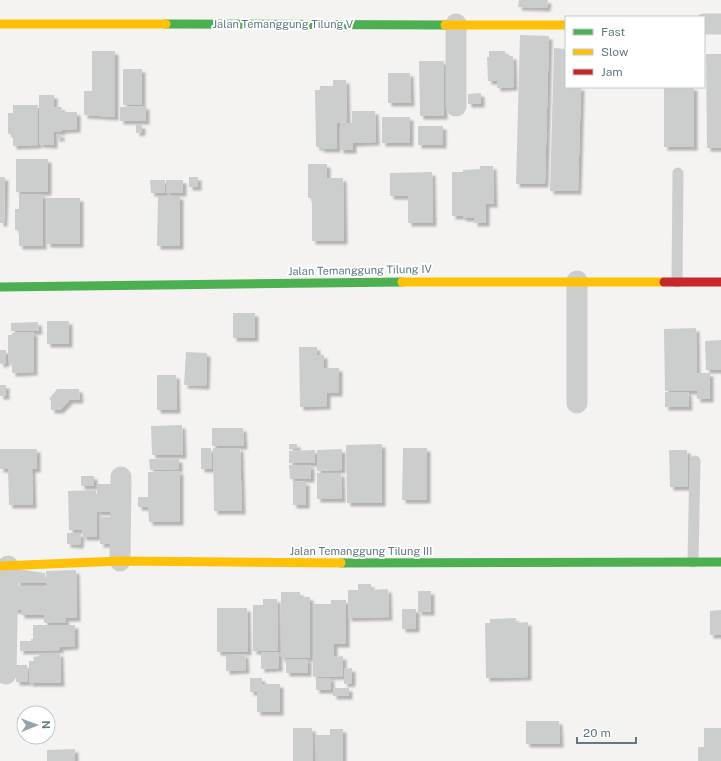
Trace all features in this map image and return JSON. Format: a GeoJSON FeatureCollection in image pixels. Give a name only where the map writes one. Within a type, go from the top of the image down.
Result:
{"type":"FeatureCollection","features":[{"type":"Feature","properties":{"kind":"street","name":"Jalan Temanggung Tilung V"},"geometry":{"type":"LineString","coordinates":[[0,24],[565,24]]}},
{"type":"Feature","properties":{"kind":"street"},"geometry":{"type":"LineString","coordinates":[[456,24],[456,106]]}},
{"type":"Feature","properties":{"kind":"street"},"geometry":{"type":"LineString","coordinates":[[705,24],[721,24]]}},
{"type":"Feature","properties":{"kind":"street","name":"Jalan Temanggung Tilung IV"},"geometry":{"type":"LineString","coordinates":[[0,287],[455,280],[721,282]]}},
{"type":"Feature","properties":{"kind":"street"},"geometry":{"type":"LineString","coordinates":[[577,281],[577,403]]}},
{"type":"Feature","properties":{"kind":"street"},"geometry":{"type":"LineString","coordinates":[[120,561],[121,477]]}},
{"type":"Feature","properties":{"kind":"street","name":"Jalan Temanggung Tilung III"},"geometry":{"type":"LineString","coordinates":[[4,566],[120,561],[415,563],[721,562]]}},
{"type":"Feature","properties":{"kind":"street"},"geometry":{"type":"LineString","coordinates":[[4,566],[6,674]]}},
{"type":"Feature","properties":{"kind":"lane"},"geometry":{"type":"LineString","coordinates":[[677,282],[678,173]]}},
{"type":"Feature","properties":{"kind":"lane"},"geometry":{"type":"LineString","coordinates":[[693,562],[695,461]]}},
{"type":"Feature","properties":{"kind":"building"},"geometry":{"type":"Polygon","coordinates":[[[519,0],[548,0],[547,8],[518,7],[519,0]]]}},
{"type":"Feature","properties":{"kind":"building"},"geometry":{"type":"Polygon","coordinates":[[[520,35],[549,36],[545,184],[516,184],[520,35]]]}},
{"type":"Feature","properties":{"kind":"building"},"geometry":{"type":"Polygon","coordinates":[[[554,48],[565,49],[565,88],[581,88],[578,191],[550,191],[554,48]]]}},
{"type":"Feature","properties":{"kind":"building"},"geometry":{"type":"Polygon","coordinates":[[[92,51],[115,51],[115,117],[84,115],[84,91],[92,91],[92,51]]]}},
{"type":"Feature","properties":{"kind":"building"},"geometry":{"type":"Polygon","coordinates":[[[489,51],[505,51],[506,56],[513,56],[514,87],[497,88],[497,81],[488,81],[487,57],[489,57],[489,51]]]}},
{"type":"Feature","properties":{"kind":"building"},"geometry":{"type":"Polygon","coordinates":[[[706,54],[721,54],[721,148],[707,148],[706,54]]]}},
{"type":"Feature","properties":{"kind":"building"},"geometry":{"type":"Polygon","coordinates":[[[419,61],[444,61],[444,116],[420,116],[419,61]]]}},
{"type":"Feature","properties":{"kind":"building"},"geometry":{"type":"Polygon","coordinates":[[[123,69],[142,69],[142,105],[123,105],[123,69]]]}},
{"type":"Feature","properties":{"kind":"building"},"geometry":{"type":"Polygon","coordinates":[[[388,73],[410,73],[411,103],[388,103],[388,73]]]}},
{"type":"Feature","properties":{"kind":"building"},"geometry":{"type":"Polygon","coordinates":[[[333,80],[346,80],[347,122],[337,123],[337,149],[321,149],[321,147],[316,147],[315,90],[320,90],[320,86],[333,86],[333,80]]]}},
{"type":"Feature","properties":{"kind":"building"},"geometry":{"type":"Polygon","coordinates":[[[664,88],[694,88],[694,147],[664,147],[664,88]]]}},
{"type":"Feature","properties":{"kind":"building"},"geometry":{"type":"Polygon","coordinates":[[[481,93],[481,104],[468,104],[468,94],[481,93]]]}},
{"type":"Feature","properties":{"kind":"building"},"geometry":{"type":"Polygon","coordinates":[[[39,95],[54,95],[54,107],[62,107],[61,112],[77,112],[77,129],[61,130],[62,132],[54,131],[54,145],[39,144],[39,95]]]}},
{"type":"Feature","properties":{"kind":"building"},"geometry":{"type":"Polygon","coordinates":[[[13,105],[38,105],[38,145],[13,146],[13,134],[8,134],[8,113],[13,113],[13,105]]]}},
{"type":"Feature","properties":{"kind":"building"},"geometry":{"type":"Polygon","coordinates":[[[146,106],[146,121],[120,121],[120,107],[146,106]]]}},
{"type":"Feature","properties":{"kind":"building"},"geometry":{"type":"Polygon","coordinates":[[[352,111],[375,111],[376,142],[353,143],[353,150],[340,150],[340,123],[352,123],[352,111]]]}},
{"type":"Feature","properties":{"kind":"building"},"geometry":{"type":"Polygon","coordinates":[[[382,117],[410,117],[410,143],[382,143],[382,117]]]}},
{"type":"Feature","properties":{"kind":"building"},"geometry":{"type":"Polygon","coordinates":[[[136,125],[142,125],[142,132],[136,133],[136,125]]]}},
{"type":"Feature","properties":{"kind":"building"},"geometry":{"type":"Polygon","coordinates":[[[418,126],[443,126],[443,145],[418,145],[418,126]]]}},
{"type":"Feature","properties":{"kind":"building"},"geometry":{"type":"Polygon","coordinates":[[[56,134],[61,134],[61,138],[56,138],[56,134]]]}},
{"type":"Feature","properties":{"kind":"building"},"geometry":{"type":"Polygon","coordinates":[[[16,159],[48,159],[48,192],[16,192],[16,159]]]}},
{"type":"Feature","properties":{"kind":"building"},"geometry":{"type":"Polygon","coordinates":[[[308,164],[327,164],[327,178],[343,178],[344,241],[312,241],[312,198],[308,198],[308,164]]]}},
{"type":"Feature","properties":{"kind":"building"},"geometry":{"type":"Polygon","coordinates":[[[480,166],[493,166],[494,204],[486,204],[486,223],[474,223],[474,218],[452,216],[452,172],[480,169],[480,166]]]}},
{"type":"Feature","properties":{"kind":"building"},"geometry":{"type":"Polygon","coordinates":[[[432,172],[433,223],[408,223],[408,196],[390,196],[390,173],[432,172]]]}},
{"type":"Feature","properties":{"kind":"building"},"geometry":{"type":"Polygon","coordinates":[[[0,177],[5,177],[4,223],[0,223],[0,177]]]}},
{"type":"Feature","properties":{"kind":"building"},"geometry":{"type":"Polygon","coordinates":[[[189,177],[198,177],[198,187],[189,187],[189,177]]]}},
{"type":"Feature","properties":{"kind":"building"},"geometry":{"type":"Polygon","coordinates":[[[150,180],[165,180],[165,193],[151,193],[150,180]]]}},
{"type":"Feature","properties":{"kind":"building"},"geometry":{"type":"Polygon","coordinates":[[[166,180],[183,180],[183,193],[166,193],[166,180]]]}},
{"type":"Feature","properties":{"kind":"building"},"geometry":{"type":"Polygon","coordinates":[[[19,194],[43,194],[43,246],[19,246],[19,230],[15,230],[15,209],[19,209],[19,194]]]}},
{"type":"Feature","properties":{"kind":"building"},"geometry":{"type":"Polygon","coordinates":[[[158,196],[180,196],[180,246],[157,246],[158,196]]]}},
{"type":"Feature","properties":{"kind":"building"},"geometry":{"type":"Polygon","coordinates":[[[47,198],[80,198],[80,244],[47,244],[47,198]]]}},
{"type":"Feature","properties":{"kind":"building"},"geometry":{"type":"Polygon","coordinates":[[[233,313],[255,313],[255,338],[233,338],[233,313]]]}},
{"type":"Feature","properties":{"kind":"building"},"geometry":{"type":"Polygon","coordinates":[[[47,321],[69,321],[69,344],[47,344],[47,321]]]}},
{"type":"Feature","properties":{"kind":"building"},"geometry":{"type":"Polygon","coordinates":[[[38,322],[39,331],[11,331],[11,323],[38,322]]]}},
{"type":"Feature","properties":{"kind":"building"},"geometry":{"type":"Polygon","coordinates":[[[696,328],[697,391],[665,391],[664,329],[696,328]]]}},
{"type":"Feature","properties":{"kind":"building"},"geometry":{"type":"Polygon","coordinates":[[[34,332],[34,372],[12,373],[12,362],[8,362],[8,335],[12,335],[12,333],[34,332]]]}},
{"type":"Feature","properties":{"kind":"building"},"geometry":{"type":"Polygon","coordinates":[[[721,340],[721,370],[706,370],[705,341],[721,340]]]}},
{"type":"Feature","properties":{"kind":"building"},"geometry":{"type":"Polygon","coordinates":[[[299,347],[317,347],[317,355],[324,355],[324,368],[339,368],[339,393],[327,393],[327,406],[300,407],[299,347]]]}},
{"type":"Feature","properties":{"kind":"building"},"geometry":{"type":"Polygon","coordinates":[[[0,350],[6,350],[6,363],[0,364],[0,350]]]}},
{"type":"Feature","properties":{"kind":"building"},"geometry":{"type":"Polygon","coordinates":[[[186,352],[207,353],[206,386],[184,385],[186,352]]]}},
{"type":"Feature","properties":{"kind":"building"},"geometry":{"type":"Polygon","coordinates":[[[697,373],[710,373],[710,399],[697,399],[697,373]]]}},
{"type":"Feature","properties":{"kind":"building"},"geometry":{"type":"Polygon","coordinates":[[[157,375],[176,375],[177,410],[157,410],[157,375]]]}},
{"type":"Feature","properties":{"kind":"building"},"geometry":{"type":"Polygon","coordinates":[[[0,385],[6,385],[6,396],[0,396],[0,385]]]}},
{"type":"Feature","properties":{"kind":"building"},"geometry":{"type":"Polygon","coordinates":[[[57,389],[79,389],[80,400],[68,400],[69,401],[60,410],[51,410],[51,401],[49,399],[57,389]]]}},
{"type":"Feature","properties":{"kind":"building"},"geometry":{"type":"Polygon","coordinates":[[[665,392],[688,392],[689,407],[665,407],[665,392]]]}},
{"type":"Feature","properties":{"kind":"building"},"geometry":{"type":"Polygon","coordinates":[[[182,425],[183,455],[152,455],[151,426],[182,425]]]}},
{"type":"Feature","properties":{"kind":"building"},"geometry":{"type":"Polygon","coordinates":[[[212,428],[243,428],[244,446],[212,446],[212,428]]]}},
{"type":"Feature","properties":{"kind":"building"},"geometry":{"type":"Polygon","coordinates":[[[289,444],[297,444],[297,449],[289,449],[289,444]]]}},
{"type":"Feature","properties":{"kind":"building"},"geometry":{"type":"Polygon","coordinates":[[[382,444],[382,503],[347,503],[346,445],[382,444]]]}},
{"type":"Feature","properties":{"kind":"building"},"geometry":{"type":"Polygon","coordinates":[[[201,448],[211,448],[212,469],[201,469],[201,448]]]}},
{"type":"Feature","properties":{"kind":"building"},"geometry":{"type":"Polygon","coordinates":[[[213,448],[240,448],[242,511],[214,511],[213,448]]]}},
{"type":"Feature","properties":{"kind":"building"},"geometry":{"type":"Polygon","coordinates":[[[403,448],[427,448],[427,500],[402,500],[403,448]]]}},
{"type":"Feature","properties":{"kind":"building"},"geometry":{"type":"Polygon","coordinates":[[[0,449],[37,449],[37,469],[32,469],[33,505],[9,505],[8,469],[0,469],[0,449]]]}},
{"type":"Feature","properties":{"kind":"building"},"geometry":{"type":"Polygon","coordinates":[[[342,449],[342,470],[317,471],[317,450],[342,449]]]}},
{"type":"Feature","properties":{"kind":"building"},"geometry":{"type":"Polygon","coordinates":[[[315,450],[315,463],[289,463],[289,451],[315,450]]]}},
{"type":"Feature","properties":{"kind":"building"},"geometry":{"type":"Polygon","coordinates":[[[669,450],[687,450],[688,487],[670,487],[669,450]]]}},
{"type":"Feature","properties":{"kind":"building"},"geometry":{"type":"Polygon","coordinates":[[[149,459],[179,459],[179,469],[150,470],[149,459]]]}},
{"type":"Feature","properties":{"kind":"building"},"geometry":{"type":"Polygon","coordinates":[[[289,465],[311,465],[311,479],[290,479],[289,465]]]}},
{"type":"Feature","properties":{"kind":"building"},"geometry":{"type":"Polygon","coordinates":[[[180,471],[180,522],[149,522],[148,507],[138,507],[138,497],[148,497],[148,472],[180,471]]]}},
{"type":"Feature","properties":{"kind":"building"},"geometry":{"type":"Polygon","coordinates":[[[317,473],[341,473],[342,499],[317,499],[317,473]]]}},
{"type":"Feature","properties":{"kind":"building"},"geometry":{"type":"Polygon","coordinates":[[[81,476],[94,476],[94,486],[81,486],[81,476]]]}},
{"type":"Feature","properties":{"kind":"building"},"geometry":{"type":"Polygon","coordinates":[[[293,481],[306,482],[306,505],[293,505],[293,481]]]}},
{"type":"Feature","properties":{"kind":"building"},"geometry":{"type":"Polygon","coordinates":[[[97,484],[119,484],[119,512],[97,512],[97,484]]]}},
{"type":"Feature","properties":{"kind":"building"},"geometry":{"type":"Polygon","coordinates":[[[96,490],[97,537],[83,537],[82,530],[69,530],[68,491],[96,490]]]}},
{"type":"Feature","properties":{"kind":"building"},"geometry":{"type":"Polygon","coordinates":[[[100,517],[117,517],[118,544],[100,544],[100,517]]]}},
{"type":"Feature","properties":{"kind":"building"},"geometry":{"type":"Polygon","coordinates":[[[67,533],[81,533],[80,545],[67,544],[67,533]]]}},
{"type":"Feature","properties":{"kind":"building"},"geometry":{"type":"Polygon","coordinates":[[[17,569],[45,573],[46,583],[16,583],[17,569]]]}},
{"type":"Feature","properties":{"kind":"building"},"geometry":{"type":"Polygon","coordinates":[[[76,570],[77,618],[65,618],[66,623],[44,623],[44,615],[21,615],[21,610],[13,610],[13,586],[47,587],[46,571],[76,570]]]}},
{"type":"Feature","properties":{"kind":"building"},"geometry":{"type":"Polygon","coordinates":[[[358,584],[371,584],[371,590],[388,589],[389,617],[348,618],[348,590],[358,590],[358,584]]]}},
{"type":"Feature","properties":{"kind":"building"},"geometry":{"type":"Polygon","coordinates":[[[418,591],[431,591],[431,612],[418,612],[418,591]]]}},
{"type":"Feature","properties":{"kind":"building"},"geometry":{"type":"Polygon","coordinates":[[[281,592],[300,592],[300,597],[310,597],[310,658],[281,658],[281,592]]]}},
{"type":"Feature","properties":{"kind":"building"},"geometry":{"type":"Polygon","coordinates":[[[263,599],[277,599],[278,651],[253,651],[253,605],[263,605],[263,599]]]}},
{"type":"Feature","properties":{"kind":"building"},"geometry":{"type":"Polygon","coordinates":[[[331,600],[346,600],[346,644],[334,644],[334,657],[343,656],[343,676],[313,677],[313,604],[331,604],[331,600]]]}},
{"type":"Feature","properties":{"kind":"building"},"geometry":{"type":"Polygon","coordinates":[[[217,608],[247,608],[248,652],[217,652],[217,608]]]}},
{"type":"Feature","properties":{"kind":"building"},"geometry":{"type":"Polygon","coordinates":[[[402,609],[416,609],[416,629],[402,629],[402,609]]]}},
{"type":"Feature","properties":{"kind":"building"},"geometry":{"type":"Polygon","coordinates":[[[721,610],[721,635],[710,635],[710,611],[721,610]]]}},
{"type":"Feature","properties":{"kind":"building"},"geometry":{"type":"Polygon","coordinates":[[[516,618],[516,623],[528,622],[528,677],[486,678],[485,623],[490,623],[490,619],[516,618]]]}},
{"type":"Feature","properties":{"kind":"building"},"geometry":{"type":"Polygon","coordinates":[[[33,625],[75,625],[75,646],[60,647],[60,650],[20,651],[20,641],[31,641],[31,639],[33,639],[33,625]]]}},
{"type":"Feature","properties":{"kind":"building"},"geometry":{"type":"Polygon","coordinates":[[[261,652],[279,652],[279,668],[261,669],[261,652]]]}},
{"type":"Feature","properties":{"kind":"building"},"geometry":{"type":"Polygon","coordinates":[[[39,653],[60,653],[61,683],[29,683],[29,661],[34,661],[33,657],[39,656],[39,653]]]}},
{"type":"Feature","properties":{"kind":"building"},"geometry":{"type":"Polygon","coordinates":[[[226,654],[245,654],[246,670],[226,671],[226,654]]]}},
{"type":"Feature","properties":{"kind":"building"},"geometry":{"type":"Polygon","coordinates":[[[286,659],[308,659],[308,673],[286,673],[286,659]]]}},
{"type":"Feature","properties":{"kind":"building"},"geometry":{"type":"Polygon","coordinates":[[[16,665],[27,665],[28,682],[16,682],[16,665]]]}},
{"type":"Feature","properties":{"kind":"building"},"geometry":{"type":"Polygon","coordinates":[[[352,668],[352,683],[344,684],[344,669],[352,668]]]}},
{"type":"Feature","properties":{"kind":"building"},"geometry":{"type":"Polygon","coordinates":[[[250,678],[262,678],[262,684],[280,684],[280,712],[257,712],[257,692],[250,692],[250,678]]]}},
{"type":"Feature","properties":{"kind":"building"},"geometry":{"type":"Polygon","coordinates":[[[316,678],[331,678],[331,690],[316,690],[316,678]]]}},
{"type":"Feature","properties":{"kind":"building"},"geometry":{"type":"Polygon","coordinates":[[[333,688],[349,688],[349,696],[333,696],[333,688]]]}},
{"type":"Feature","properties":{"kind":"building"},"geometry":{"type":"Polygon","coordinates":[[[526,721],[559,721],[560,744],[526,744],[526,721]]]}},
{"type":"Feature","properties":{"kind":"building"},"geometry":{"type":"Polygon","coordinates":[[[293,728],[312,728],[313,761],[293,761],[293,728]]]}},
{"type":"Feature","properties":{"kind":"building"},"geometry":{"type":"Polygon","coordinates":[[[704,728],[721,728],[721,761],[698,761],[698,747],[704,747],[704,728]]]}},
{"type":"Feature","properties":{"kind":"building"},"geometry":{"type":"Polygon","coordinates":[[[330,729],[343,729],[343,761],[316,761],[316,735],[330,735],[330,729]]]}},
{"type":"Feature","properties":{"kind":"building"},"geometry":{"type":"Polygon","coordinates":[[[75,749],[75,761],[47,761],[47,750],[75,749]]]}},
{"type":"Feature","properties":{"kind":"traffic: fast"},"geometry":{"type":"LineString","coordinates":[[166,24],[445,25]]}},
{"type":"Feature","properties":{"kind":"traffic: fast"},"geometry":{"type":"LineString","coordinates":[[0,287],[402,282]]}},
{"type":"Feature","properties":{"kind":"traffic: fast"},"geometry":{"type":"LineString","coordinates":[[341,563],[721,562]]}},
{"type":"Feature","properties":{"kind":"traffic: slow"},"geometry":{"type":"LineString","coordinates":[[0,24],[166,24]]}},
{"type":"Feature","properties":{"kind":"traffic: slow"},"geometry":{"type":"LineString","coordinates":[[445,25],[565,25]]}},
{"type":"Feature","properties":{"kind":"traffic: slow"},"geometry":{"type":"LineString","coordinates":[[402,282],[664,282]]}},
{"type":"Feature","properties":{"kind":"traffic: slow"},"geometry":{"type":"LineString","coordinates":[[0,566],[120,561],[341,563]]}},
{"type":"Feature","properties":{"kind":"traffic: jam"},"geometry":{"type":"LineString","coordinates":[[664,282],[721,282]]}}]}
